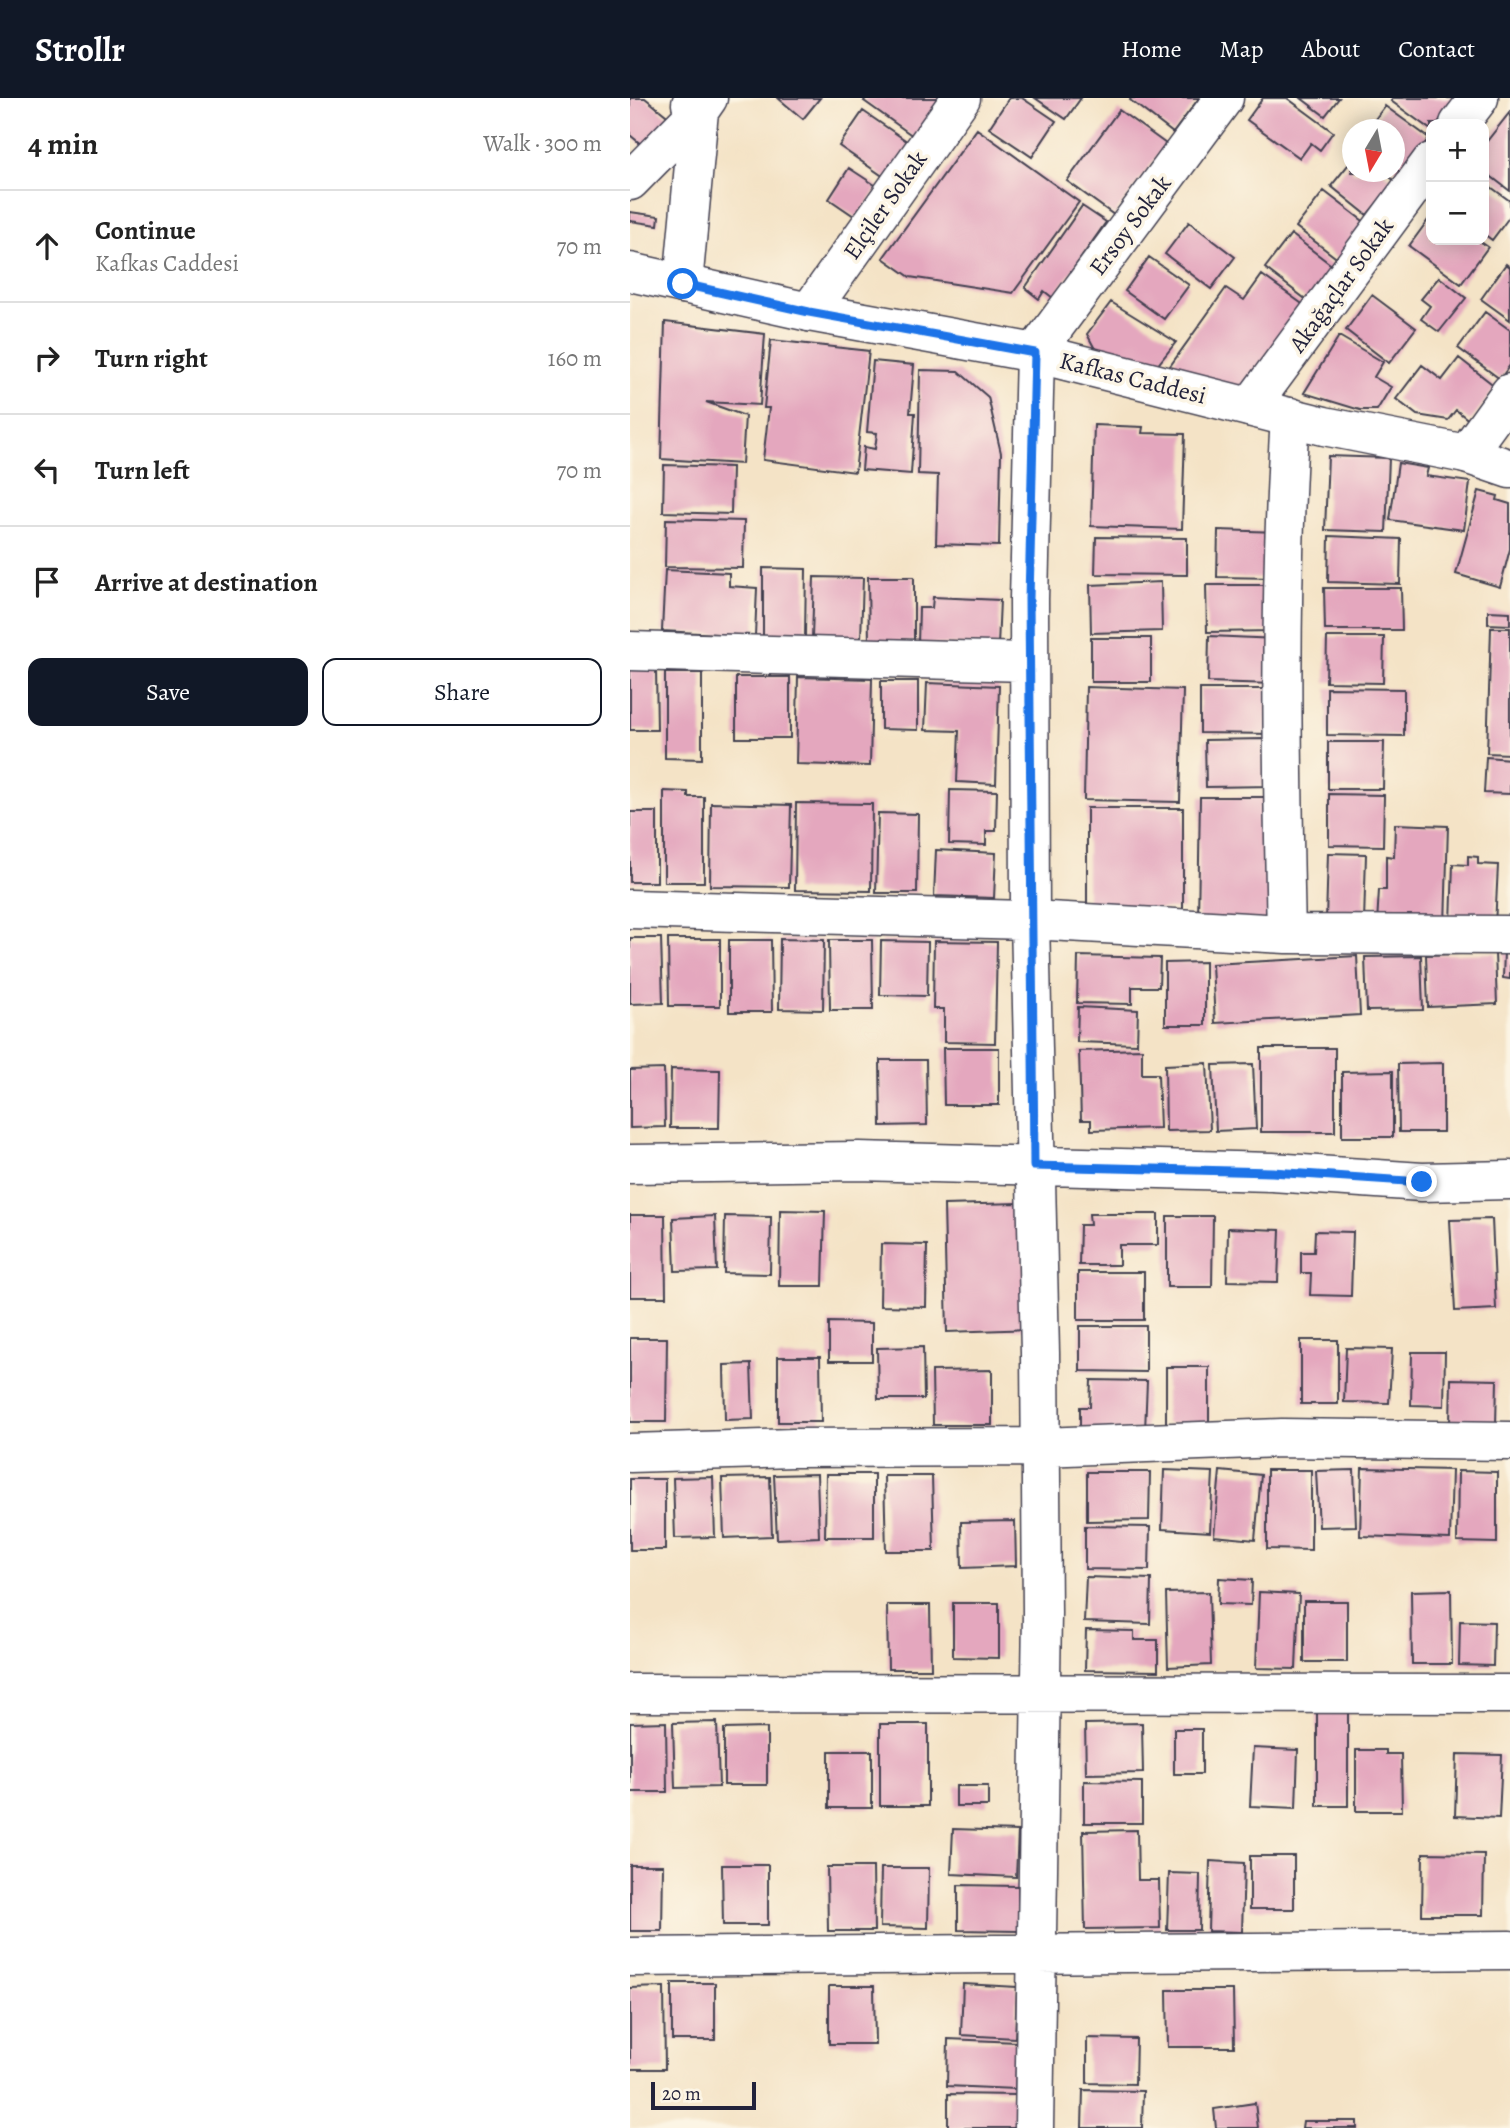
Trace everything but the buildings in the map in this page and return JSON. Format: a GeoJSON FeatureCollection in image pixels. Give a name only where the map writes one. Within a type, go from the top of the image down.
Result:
{"type":"FeatureCollection","features":[{"type":"Feature","properties":{"kind":"street","name":"Elçiler Sokak"},"geometry":{"type":"LineString","coordinates":[[809,312],[961,98]]}},
{"type":"Feature","properties":{"kind":"street","name":"Ersoy Sokak"},"geometry":{"type":"LineString","coordinates":[[1035,353],[1224,98]]}},
{"type":"Feature","properties":{"kind":"street"},"geometry":{"type":"LineString","coordinates":[[1463,119],[1479,98]]}},
{"type":"Feature","properties":{"kind":"street"},"geometry":{"type":"LineString","coordinates":[[630,181],[697,102]]}},
{"type":"Feature","properties":{"kind":"street"},"geometry":{"type":"LineString","coordinates":[[683,284],[697,102]]}},
{"type":"Feature","properties":{"kind":"street","name":"Akağaçlar Sokak"},"geometry":{"type":"LineString","coordinates":[[1250,407],[1426,169]]}},
{"type":"Feature","properties":{"kind":"street","name":"Kafkas Caddesi"},"geometry":{"type":"LineString","coordinates":[[630,272],[809,312],[1035,353],[1290,417],[1466,454],[1510,469]]}},
{"type":"Feature","properties":{"kind":"street"},"geometry":{"type":"LineString","coordinates":[[1034,2128],[1041,1695],[1041,1447],[1030,920],[1029,662],[1035,353]]}},
{"type":"Feature","properties":{"kind":"street"},"geometry":{"type":"LineString","coordinates":[[1466,454],[1510,393]]}},
{"type":"Feature","properties":{"kind":"street"},"geometry":{"type":"LineString","coordinates":[[1286,934],[1282,737],[1283,527],[1290,417]]}},
{"type":"Feature","properties":{"kind":"street"},"geometry":{"type":"LineString","coordinates":[[630,651],[1029,662]]}},
{"type":"Feature","properties":{"kind":"street"},"geometry":{"type":"LineString","coordinates":[[630,909],[1030,920],[1286,934],[1510,935]]}},
{"type":"Feature","properties":{"kind":"street"},"geometry":{"type":"LineString","coordinates":[[630,1164],[859,1161],[1272,1172],[1422,1182],[1510,1180]]}},
{"type":"Feature","properties":{"kind":"street"},"geometry":{"type":"LineString","coordinates":[[630,1453],[793,1448],[1041,1447],[1282,1438],[1510,1441]]}},
{"type":"Feature","properties":{"kind":"street"},"geometry":{"type":"LineString","coordinates":[[630,1693],[1510,1694]]}},
{"type":"Feature","properties":{"kind":"street"},"geometry":{"type":"LineString","coordinates":[[630,1957],[1510,1950]]}},
{"type":"Feature","properties":{"kind":"route"},"geometry":{"type":"LineString","coordinates":[[683,284],[809,312],[1035,353],[1029,599],[1034,1166],[1272,1172],[1422,1182]]}}]}
